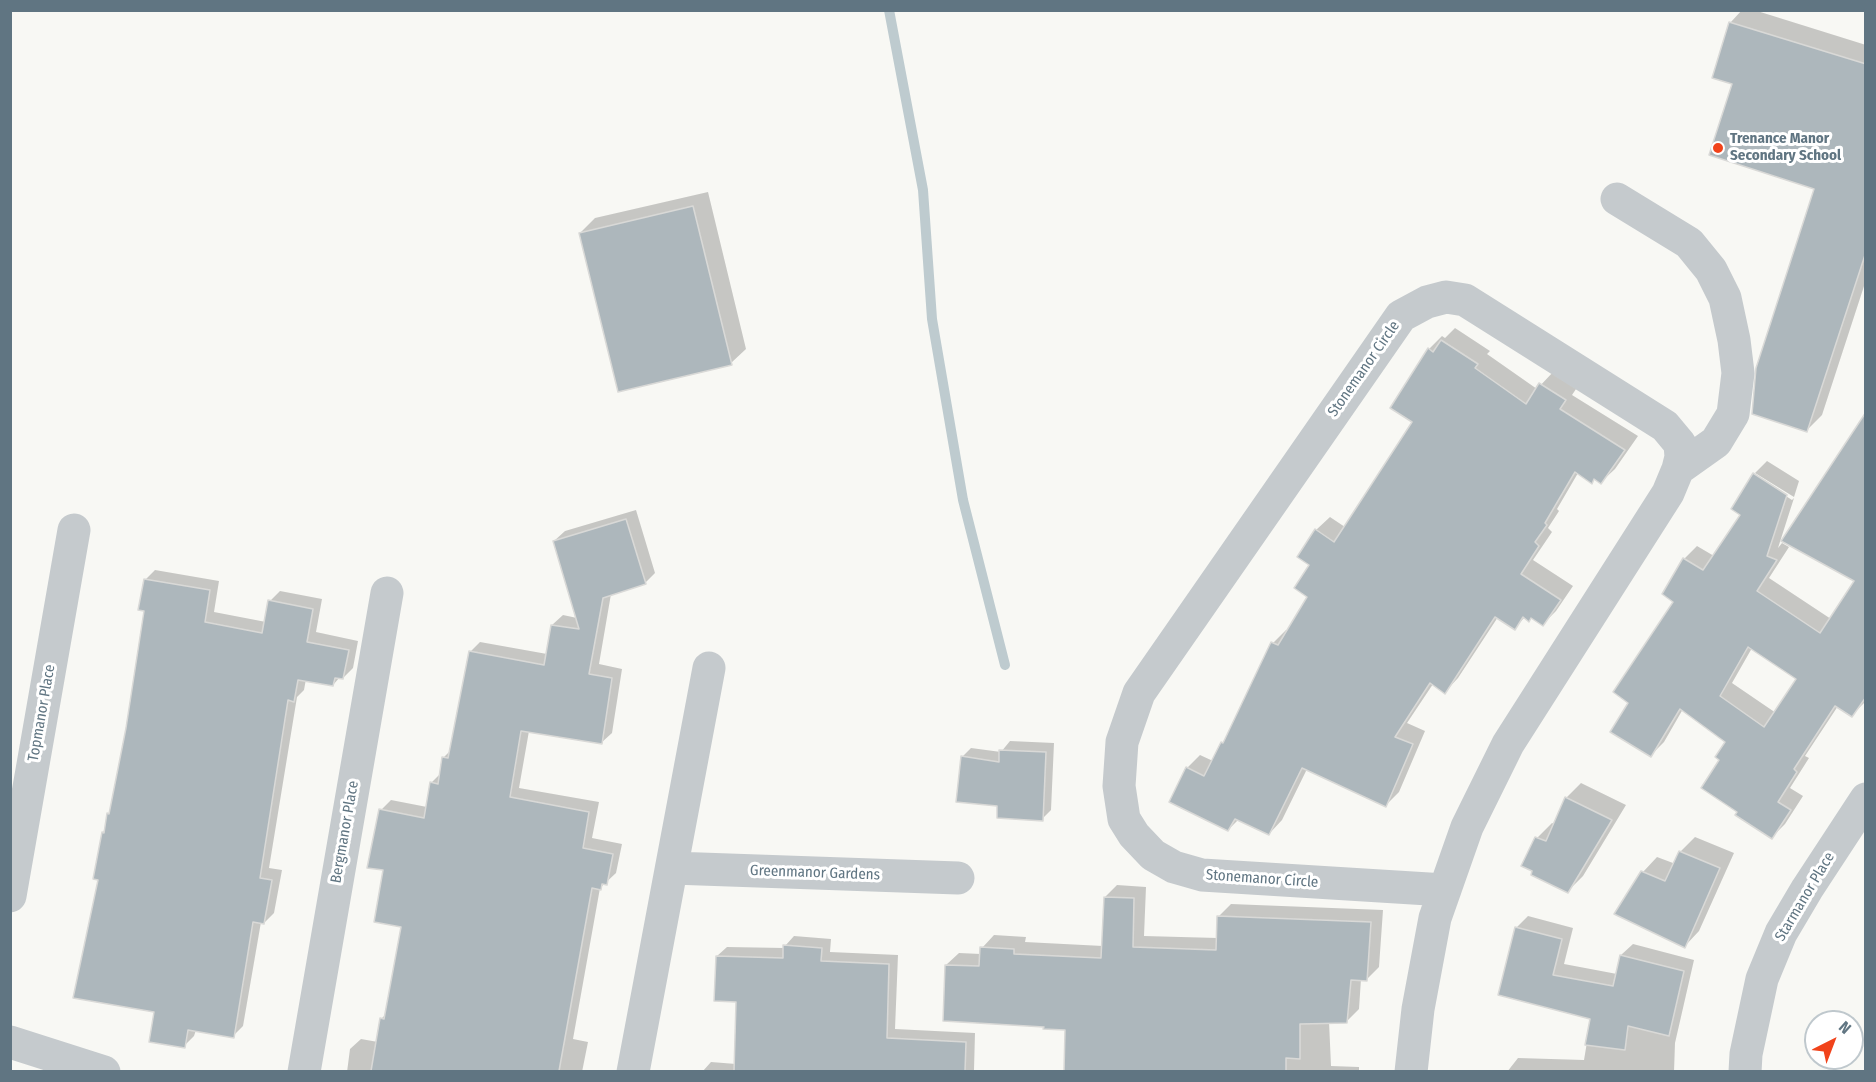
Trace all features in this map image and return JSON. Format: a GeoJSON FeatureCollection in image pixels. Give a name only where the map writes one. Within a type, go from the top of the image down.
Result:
{"type":"FeatureCollection","features":[{"type":"Feature","properties":{"kind":"street"},"geometry":{"type":"LineString","coordinates":[[1617,200],[1689,243],[1711,270],[1725,297],[1738,373],[1733,414],[1716,442],[1678,469]]}},
{"type":"Feature","properties":{"kind":"street","name":"Stonemanor Circle"},"geometry":{"type":"LineString","coordinates":[[1411,1071],[1420,999],[1435,918],[1467,827],[1508,744],[1668,493],[1681,457],[1680,444],[1665,426],[1465,300],[1446,297],[1426,302],[1401,316],[1139,693],[1122,742],[1119,786],[1124,819],[1134,835],[1153,855],[1174,867],[1202,875],[1444,891]]}},
{"type":"Feature","properties":{"kind":"street","name":"Topmanor Place"},"geometry":{"type":"LineString","coordinates":[[10,896],[74,530]]}},
{"type":"Feature","properties":{"kind":"street","name":"Bergmanor Place"},"geometry":{"type":"LineString","coordinates":[[304,1071],[387,593]]}},
{"type":"Feature","properties":{"kind":"street"},"geometry":{"type":"LineString","coordinates":[[633,1071],[709,668]]}},
{"type":"Feature","properties":{"kind":"street","name":"Starmanor Place"},"geometry":{"type":"LineString","coordinates":[[1746,1071],[1746,1054],[1762,979],[1781,933],[1866,799]]}},
{"type":"Feature","properties":{"kind":"street","name":"Greenmanor Gardens"},"geometry":{"type":"LineString","coordinates":[[672,868],[958,878]]}},
{"type":"Feature","properties":{"kind":"street"},"geometry":{"type":"LineString","coordinates":[[10,1042],[104,1071]]}},
{"type":"Feature","properties":{"kind":"building"},"geometry":{"type":"Polygon","coordinates":[[[1729,22],[1866,64],[1866,252],[1807,432],[1752,414],[1756,368],[1814,189],[1709,155],[1732,84],[1712,78],[1729,22]]]}},
{"type":"Feature","properties":{"kind":"building"},"geometry":{"type":"Polygon","coordinates":[[[693,206],[732,365],[618,392],[579,233],[693,206]]]}},
{"type":"Feature","properties":{"kind":"building"},"geometry":{"type":"Polygon","coordinates":[[[1441,340],[1478,364],[1475,368],[1526,404],[1539,383],[1566,400],[1560,409],[1625,450],[1601,484],[1594,479],[1592,484],[1575,472],[1545,523],[1547,525],[1535,542],[1539,546],[1521,574],[1561,600],[1543,626],[1531,618],[1529,622],[1523,617],[1515,630],[1495,617],[1445,694],[1430,683],[1395,737],[1413,744],[1386,807],[1302,768],[1269,835],[1235,819],[1228,831],[1169,802],[1186,767],[1204,776],[1221,742],[1223,743],[1271,642],[1278,645],[1307,597],[1294,588],[1309,565],[1297,557],[1315,529],[1334,542],[1412,422],[1390,408],[1428,348],[1433,352],[1441,340]]]}},
{"type":"Feature","properties":{"kind":"building"},"geometry":{"type":"Polygon","coordinates":[[[1866,412],[1866,697],[1852,717],[1835,706],[1794,769],[1797,772],[1778,802],[1791,810],[1772,839],[1735,815],[1737,812],[1701,788],[1719,760],[1715,757],[1725,742],[1680,709],[1651,757],[1610,732],[1628,703],[1613,692],[1673,602],[1662,594],[1683,558],[1703,570],[1740,515],[1731,509],[1753,473],[1787,495],[1767,556],[1777,560],[1757,591],[1820,633],[1854,581],[1781,541],[1866,412]],[[1748,647],[1720,696],[1764,727],[1796,679],[1748,647]]]}},
{"type":"Feature","properties":{"kind":"building"},"geometry":{"type":"Polygon","coordinates":[[[626,519],[646,584],[603,598],[589,674],[612,678],[602,744],[521,731],[510,797],[589,812],[583,848],[613,854],[607,885],[602,884],[601,890],[592,888],[559,1071],[371,1071],[380,1018],[384,1019],[401,927],[374,922],[383,870],[367,868],[379,809],[424,818],[430,782],[438,784],[442,757],[448,758],[469,651],[544,665],[551,625],[579,629],[553,541],[626,519]]]}},
{"type":"Feature","properties":{"kind":"building"},"geometry":{"type":"Polygon","coordinates":[[[144,579],[210,590],[205,622],[262,633],[268,600],[313,609],[307,642],[349,650],[343,679],[335,678],[333,686],[298,680],[294,702],[288,700],[260,878],[272,880],[264,924],[253,922],[234,1038],[188,1030],[185,1048],[149,1042],[154,1012],[73,998],[98,880],[93,879],[102,832],[104,833],[107,813],[109,814],[126,728],[144,611],[138,610],[144,579]]]}},
{"type":"Feature","properties":{"kind":"building"},"geometry":{"type":"Polygon","coordinates":[[[999,750],[1046,752],[1043,821],[997,818],[997,806],[956,802],[961,756],[999,762],[999,750]]]}},
{"type":"Feature","properties":{"kind":"building"},"geometry":{"type":"Polygon","coordinates":[[[1565,797],[1612,820],[1568,893],[1531,875],[1532,871],[1521,866],[1535,837],[1546,841],[1565,797]]]}},
{"type":"Feature","properties":{"kind":"building"},"geometry":{"type":"Polygon","coordinates":[[[1679,851],[1720,868],[1685,948],[1614,914],[1641,871],[1665,881],[1679,851]]]}},
{"type":"Feature","properties":{"kind":"building"},"geometry":{"type":"Polygon","coordinates":[[[1104,897],[1134,898],[1133,947],[1216,950],[1217,916],[1371,922],[1367,981],[1351,980],[1347,1023],[1300,1024],[1300,1059],[1286,1058],[1286,1071],[1064,1071],[1065,1030],[943,1021],[945,965],[979,966],[980,947],[1014,949],[1014,954],[1101,958],[1104,897]]]}},
{"type":"Feature","properties":{"kind":"building"},"geometry":{"type":"Polygon","coordinates":[[[1515,927],[1562,939],[1553,975],[1613,986],[1620,955],[1684,971],[1669,1036],[1628,1026],[1625,1050],[1585,1045],[1590,1019],[1498,995],[1515,927]]]}},
{"type":"Feature","properties":{"kind":"building"},"geometry":{"type":"Polygon","coordinates":[[[783,945],[822,948],[821,961],[889,964],[887,1038],[966,1042],[965,1071],[734,1071],[736,1002],[714,1001],[716,956],[783,958],[783,945]]]}},
{"type":"Feature","properties":{"kind":"waterway"},"geometry":{"type":"LineString","coordinates":[[889,10],[923,190],[932,319],[963,500],[1005,665]]}},
{"type":"Feature","properties":{"kind":"place","name":"Trenance Manor Secondary School"},"geometry":{"type":"Point","coordinates":[1718,148]}}]}
